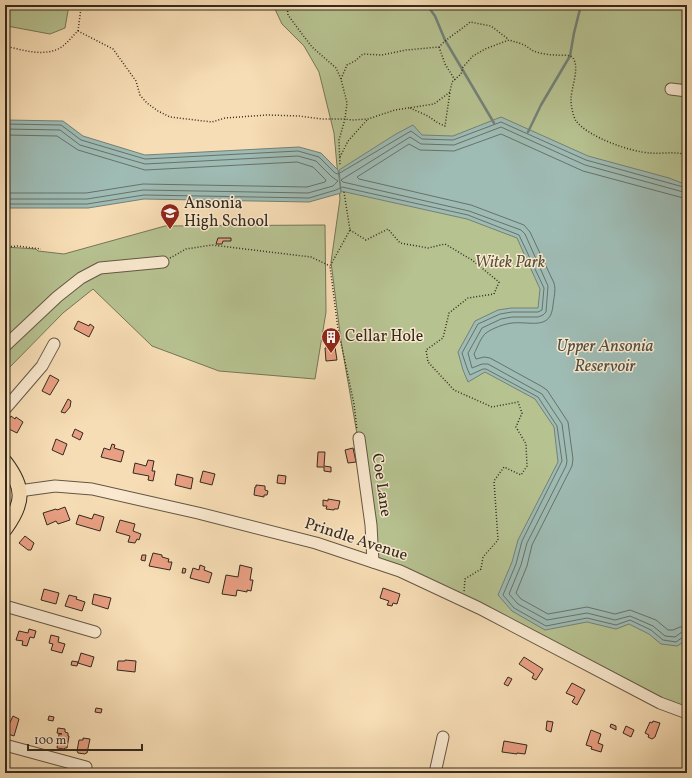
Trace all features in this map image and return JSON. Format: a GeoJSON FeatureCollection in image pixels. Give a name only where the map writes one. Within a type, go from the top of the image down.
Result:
{"type":"FeatureCollection","features":[{"type":"Feature","properties":{"kind":"main road"},"geometry":{"type":"LineString","coordinates":[[5,462],[17,479],[19,491],[19,501],[16,511],[5,529]]}},
{"type":"Feature","properties":{"kind":"street"},"geometry":{"type":"LineString","coordinates":[[671,89],[687,92]]}},
{"type":"Feature","properties":{"kind":"street"},"geometry":{"type":"LineString","coordinates":[[5,346],[57,297],[82,278],[100,268],[163,262]]}},
{"type":"Feature","properties":{"kind":"street"},"geometry":{"type":"LineString","coordinates":[[5,410],[42,366],[54,344]]}},
{"type":"Feature","properties":{"kind":"street","name":"Coe Lane"},"geometry":{"type":"LineString","coordinates":[[358,438],[371,525],[373,562]]}},
{"type":"Feature","properties":{"kind":"street","name":"Prindle Avenue"},"geometry":{"type":"LineString","coordinates":[[19,491],[55,486],[92,489],[198,513],[316,543],[400,571],[463,600],[660,703],[687,713]]}},
{"type":"Feature","properties":{"kind":"street"},"geometry":{"type":"LineString","coordinates":[[5,606],[95,632]]}},
{"type":"Feature","properties":{"kind":"street"},"geometry":{"type":"LineString","coordinates":[[435,773],[443,737]]}},
{"type":"Feature","properties":{"kind":"street"},"geometry":{"type":"LineString","coordinates":[[5,745],[86,767]]}},
{"type":"Feature","properties":{"kind":"path"},"geometry":{"type":"LineString","coordinates":[[5,46],[38,52],[52,51],[60,48],[78,31],[81,8],[86,5]]}},
{"type":"Feature","properties":{"kind":"path"},"geometry":{"type":"LineString","coordinates":[[287,5],[288,15],[312,47],[336,68],[341,79],[346,103],[345,118],[339,140],[340,166],[340,155],[348,141],[368,119]]}},
{"type":"Feature","properties":{"kind":"path"},"geometry":{"type":"LineString","coordinates":[[341,79],[347,65],[355,61],[363,54],[382,55],[439,46],[470,22],[491,26],[509,40],[525,45],[534,51],[552,55],[570,56],[573,58],[576,71],[571,100],[576,120],[582,127],[604,140],[633,151],[651,153],[674,152],[687,155]]}},
{"type":"Feature","properties":{"kind":"path"},"geometry":{"type":"LineString","coordinates":[[78,31],[113,49],[136,81],[140,95],[147,103],[170,117],[212,122],[225,118],[267,115],[299,116],[322,119],[368,119],[394,110],[434,104],[450,92]]}},
{"type":"Feature","properties":{"kind":"path"},"geometry":{"type":"LineString","coordinates":[[409,108],[445,126],[452,82],[461,72],[463,67],[473,56],[485,49],[509,40]]}},
{"type":"Feature","properties":{"kind":"path"},"geometry":{"type":"LineString","coordinates":[[439,46],[444,64],[455,80]]}},
{"type":"Feature","properties":{"kind":"path"},"geometry":{"type":"LineString","coordinates":[[344,192],[350,230],[330,266],[338,329],[354,404],[358,438]]}},
{"type":"Feature","properties":{"kind":"path"},"geometry":{"type":"LineString","coordinates":[[350,230],[366,240],[388,229],[400,243],[428,248],[445,244],[472,260],[499,282],[494,294],[468,298],[449,313],[443,338],[426,350],[428,362],[454,390],[492,407],[518,402],[522,413],[516,427],[526,444],[527,466],[521,475],[504,467],[494,481],[498,540],[483,557],[481,569],[465,579],[463,600]]}},
{"type":"Feature","properties":{"kind":"path"},"geometry":{"type":"LineString","coordinates":[[163,262],[186,249],[212,245],[311,257],[330,266]]}},
{"type":"Feature","properties":{"kind":"path"},"geometry":{"type":"LineString","coordinates":[[5,247],[17,246],[41,249]]}},
{"type":"Feature","properties":{"kind":"green space"},"geometry":{"type":"Polygon","coordinates":[[[5,5],[69,5],[65,28],[50,34],[7,26],[5,24],[5,5]]]}},
{"type":"Feature","properties":{"kind":"green space","name":"Witek Park"},"geometry":{"type":"Polygon","coordinates":[[[273,5],[687,5],[687,711],[375,560],[373,527],[341,341],[331,262],[340,199],[334,133],[319,72],[304,46],[282,24],[273,5]]]}},
{"type":"Feature","properties":{"kind":"green space"},"geometry":{"type":"Polygon","coordinates":[[[325,225],[326,312],[315,379],[219,371],[152,346],[93,289],[63,313],[5,372],[5,247],[36,249],[38,251],[64,254],[165,226],[325,225]]]}},
{"type":"Feature","properties":{"kind":"water","name":"Upper Ansonia Reservoir"},"geometry":{"type":"Polygon","coordinates":[[[501,117],[588,156],[669,178],[687,185],[687,641],[677,646],[661,644],[649,634],[629,624],[616,629],[587,622],[545,630],[512,611],[498,595],[512,562],[518,540],[558,462],[554,427],[535,399],[485,372],[468,382],[458,352],[475,321],[498,310],[511,308],[538,308],[540,289],[517,238],[467,219],[341,191],[339,170],[413,125],[422,135],[453,136],[501,117]]]}},
{"type":"Feature","properties":{"kind":"water"},"geometry":{"type":"Polygon","coordinates":[[[5,120],[63,121],[83,136],[145,155],[299,147],[321,153],[338,170],[341,193],[309,202],[144,199],[88,208],[5,208],[5,120]]]}},
{"type":"Feature","properties":{"kind":"building"},"geometry":{"type":"Polygon","coordinates":[[[218,238],[231,238],[231,241],[223,241],[222,244],[216,244],[218,238]]]}},
{"type":"Feature","properties":{"kind":"building"},"geometry":{"type":"Polygon","coordinates":[[[78,321],[89,326],[90,324],[94,327],[89,337],[74,329],[78,321]]]}},
{"type":"Feature","properties":{"kind":"building","name":"Cellar Hole"},"geometry":{"type":"Polygon","coordinates":[[[335,347],[337,360],[326,361],[325,348],[335,347]]]}},
{"type":"Feature","properties":{"kind":"building"},"geometry":{"type":"Polygon","coordinates":[[[50,375],[59,380],[50,395],[42,391],[50,375]]]}},
{"type":"Feature","properties":{"kind":"building"},"geometry":{"type":"Polygon","coordinates":[[[68,399],[71,401],[70,407],[65,413],[61,412],[68,399]]]}},
{"type":"Feature","properties":{"kind":"building"},"geometry":{"type":"Polygon","coordinates":[[[11,416],[15,419],[16,417],[23,422],[17,433],[5,427],[11,416]]]}},
{"type":"Feature","properties":{"kind":"building"},"geometry":{"type":"Polygon","coordinates":[[[75,429],[83,433],[80,440],[72,436],[75,429]]]}},
{"type":"Feature","properties":{"kind":"building"},"geometry":{"type":"Polygon","coordinates":[[[56,439],[67,444],[63,455],[52,450],[56,439]]]}},
{"type":"Feature","properties":{"kind":"building"},"geometry":{"type":"Polygon","coordinates":[[[112,444],[115,445],[114,448],[124,451],[121,462],[101,457],[104,448],[110,450],[112,444]]]}},
{"type":"Feature","properties":{"kind":"building"},"geometry":{"type":"Polygon","coordinates":[[[353,448],[356,462],[348,463],[345,450],[353,448]]]}},
{"type":"Feature","properties":{"kind":"building"},"geometry":{"type":"Polygon","coordinates":[[[318,452],[325,452],[324,466],[331,467],[331,472],[324,471],[324,467],[317,467],[318,452]]]}},
{"type":"Feature","properties":{"kind":"building"},"geometry":{"type":"Polygon","coordinates":[[[148,460],[154,461],[152,471],[155,471],[153,481],[148,480],[149,476],[133,473],[135,463],[146,466],[148,460]]]}},
{"type":"Feature","properties":{"kind":"building"},"geometry":{"type":"Polygon","coordinates":[[[203,471],[215,474],[212,485],[200,482],[203,471]]]}},
{"type":"Feature","properties":{"kind":"building"},"geometry":{"type":"Polygon","coordinates":[[[177,474],[193,478],[191,489],[175,485],[177,474]]]}},
{"type":"Feature","properties":{"kind":"building"},"geometry":{"type":"Polygon","coordinates":[[[278,475],[286,476],[285,484],[277,483],[278,475]]]}},
{"type":"Feature","properties":{"kind":"building"},"geometry":{"type":"Polygon","coordinates":[[[256,485],[265,486],[265,490],[268,491],[267,495],[264,495],[264,497],[254,495],[256,485]]]}},
{"type":"Feature","properties":{"kind":"building"},"geometry":{"type":"Polygon","coordinates":[[[328,499],[340,501],[338,509],[326,509],[327,506],[323,506],[323,500],[328,501],[328,499]]]}},
{"type":"Feature","properties":{"kind":"building"},"geometry":{"type":"Polygon","coordinates":[[[65,507],[70,520],[58,524],[56,521],[47,525],[43,513],[65,507]]]}},
{"type":"Feature","properties":{"kind":"building"},"geometry":{"type":"Polygon","coordinates":[[[94,514],[104,517],[100,531],[76,524],[79,515],[92,519],[94,514]]]}},
{"type":"Feature","properties":{"kind":"building"},"geometry":{"type":"Polygon","coordinates":[[[120,520],[135,524],[133,531],[141,534],[139,540],[137,539],[135,543],[128,542],[130,536],[116,532],[120,520]]]}},
{"type":"Feature","properties":{"kind":"building"},"geometry":{"type":"Polygon","coordinates":[[[25,536],[34,543],[31,550],[28,550],[19,543],[25,536]]]}},
{"type":"Feature","properties":{"kind":"building"},"geometry":{"type":"Polygon","coordinates":[[[153,553],[162,555],[162,557],[169,559],[168,562],[172,562],[170,570],[149,566],[153,553]]]}},
{"type":"Feature","properties":{"kind":"building"},"geometry":{"type":"Polygon","coordinates":[[[142,555],[146,555],[145,561],[141,560],[142,555]]]}},
{"type":"Feature","properties":{"kind":"building"},"geometry":{"type":"Polygon","coordinates":[[[200,565],[205,567],[204,570],[212,573],[209,583],[190,578],[193,568],[199,570],[200,565]]]}},
{"type":"Feature","properties":{"kind":"building"},"geometry":{"type":"Polygon","coordinates":[[[240,565],[252,568],[250,580],[253,580],[251,591],[247,590],[247,592],[237,590],[236,596],[222,594],[226,575],[238,577],[240,565]]]}},
{"type":"Feature","properties":{"kind":"building"},"geometry":{"type":"Polygon","coordinates":[[[183,568],[186,569],[185,573],[182,573],[183,568]]]}},
{"type":"Feature","properties":{"kind":"building"},"geometry":{"type":"Polygon","coordinates":[[[383,588],[400,594],[397,604],[393,603],[392,606],[387,605],[389,601],[380,598],[383,588]]]}},
{"type":"Feature","properties":{"kind":"building"},"geometry":{"type":"Polygon","coordinates":[[[44,589],[59,593],[56,604],[41,600],[44,589]]]}},
{"type":"Feature","properties":{"kind":"building"},"geometry":{"type":"Polygon","coordinates":[[[94,594],[111,598],[108,609],[92,604],[94,594]]]}},
{"type":"Feature","properties":{"kind":"building"},"geometry":{"type":"Polygon","coordinates":[[[69,595],[77,597],[76,599],[85,602],[82,611],[65,606],[69,595]]]}},
{"type":"Feature","properties":{"kind":"building"},"geometry":{"type":"Polygon","coordinates":[[[29,629],[36,631],[34,638],[30,637],[27,646],[22,645],[23,641],[16,640],[19,631],[28,633],[29,629]]]}},
{"type":"Feature","properties":{"kind":"building"},"geometry":{"type":"Polygon","coordinates":[[[51,635],[59,637],[58,642],[65,644],[62,653],[51,650],[53,644],[49,643],[51,635]]]}},
{"type":"Feature","properties":{"kind":"building"},"geometry":{"type":"Polygon","coordinates":[[[81,653],[94,657],[91,667],[78,663],[81,653]]]}},
{"type":"Feature","properties":{"kind":"building"},"geometry":{"type":"Polygon","coordinates":[[[524,657],[543,669],[536,680],[532,678],[534,674],[519,664],[524,657]]]}},
{"type":"Feature","properties":{"kind":"building"},"geometry":{"type":"Polygon","coordinates":[[[72,661],[78,662],[77,666],[71,665],[72,661]]]}},
{"type":"Feature","properties":{"kind":"building"},"geometry":{"type":"Polygon","coordinates":[[[118,661],[136,661],[135,672],[117,670],[118,661]]]}},
{"type":"Feature","properties":{"kind":"building"},"geometry":{"type":"Polygon","coordinates":[[[508,677],[512,679],[508,686],[504,684],[508,677]]]}},
{"type":"Feature","properties":{"kind":"building"},"geometry":{"type":"Polygon","coordinates":[[[572,683],[585,690],[577,705],[572,702],[575,697],[566,693],[572,683]]]}},
{"type":"Feature","properties":{"kind":"building"},"geometry":{"type":"Polygon","coordinates":[[[96,708],[102,709],[101,713],[95,712],[96,708]]]}},
{"type":"Feature","properties":{"kind":"building"},"geometry":{"type":"Polygon","coordinates":[[[13,716],[19,719],[14,736],[5,733],[13,716]]]}},
{"type":"Feature","properties":{"kind":"building"},"geometry":{"type":"Polygon","coordinates":[[[49,716],[54,717],[53,721],[48,720],[49,716]]]}},
{"type":"Feature","properties":{"kind":"building"},"geometry":{"type":"Polygon","coordinates":[[[547,721],[553,722],[551,732],[546,730],[547,721]]]}},
{"type":"Feature","properties":{"kind":"building"},"geometry":{"type":"Polygon","coordinates":[[[653,721],[660,723],[655,737],[652,739],[645,733],[650,722],[652,723],[653,721]]]}},
{"type":"Feature","properties":{"kind":"building"},"geometry":{"type":"Polygon","coordinates":[[[611,724],[616,726],[616,730],[610,727],[611,724]]]}},
{"type":"Feature","properties":{"kind":"building"},"geometry":{"type":"Polygon","coordinates":[[[626,726],[634,730],[631,737],[623,733],[626,726]]]}},
{"type":"Feature","properties":{"kind":"building"},"geometry":{"type":"Polygon","coordinates":[[[58,728],[65,729],[65,732],[68,733],[67,748],[57,748],[59,734],[62,734],[57,733],[58,728]]]}},
{"type":"Feature","properties":{"kind":"building"},"geometry":{"type":"Polygon","coordinates":[[[591,730],[601,734],[598,743],[603,745],[601,752],[591,749],[592,747],[586,745],[591,730]]]}},
{"type":"Feature","properties":{"kind":"building"},"geometry":{"type":"Polygon","coordinates":[[[83,738],[90,739],[87,753],[85,754],[78,753],[77,751],[79,740],[83,740],[83,738]]]}},
{"type":"Feature","properties":{"kind":"building"},"geometry":{"type":"Polygon","coordinates":[[[504,741],[527,745],[525,754],[502,752],[504,741]]]}},
{"type":"Feature","properties":{"kind":"building"},"geometry":{"type":"Polygon","coordinates":[[[576,769],[586,773],[579,773],[575,771],[576,769]]]}},
{"type":"Feature","properties":{"kind":"waterway"},"geometry":{"type":"LineString","coordinates":[[427,5],[435,16],[445,40],[494,123]]}},
{"type":"Feature","properties":{"kind":"waterway"},"geometry":{"type":"LineString","coordinates":[[528,132],[541,105],[570,56],[581,5]]}},
{"type":"Feature","properties":{"kind":"place","name":"Ansonia High School"},"geometry":{"type":"Point","coordinates":[170,230]}},
{"type":"Feature","properties":{"kind":"place","name":"Cellar Hole"},"geometry":{"type":"Point","coordinates":[331,354]}}]}
